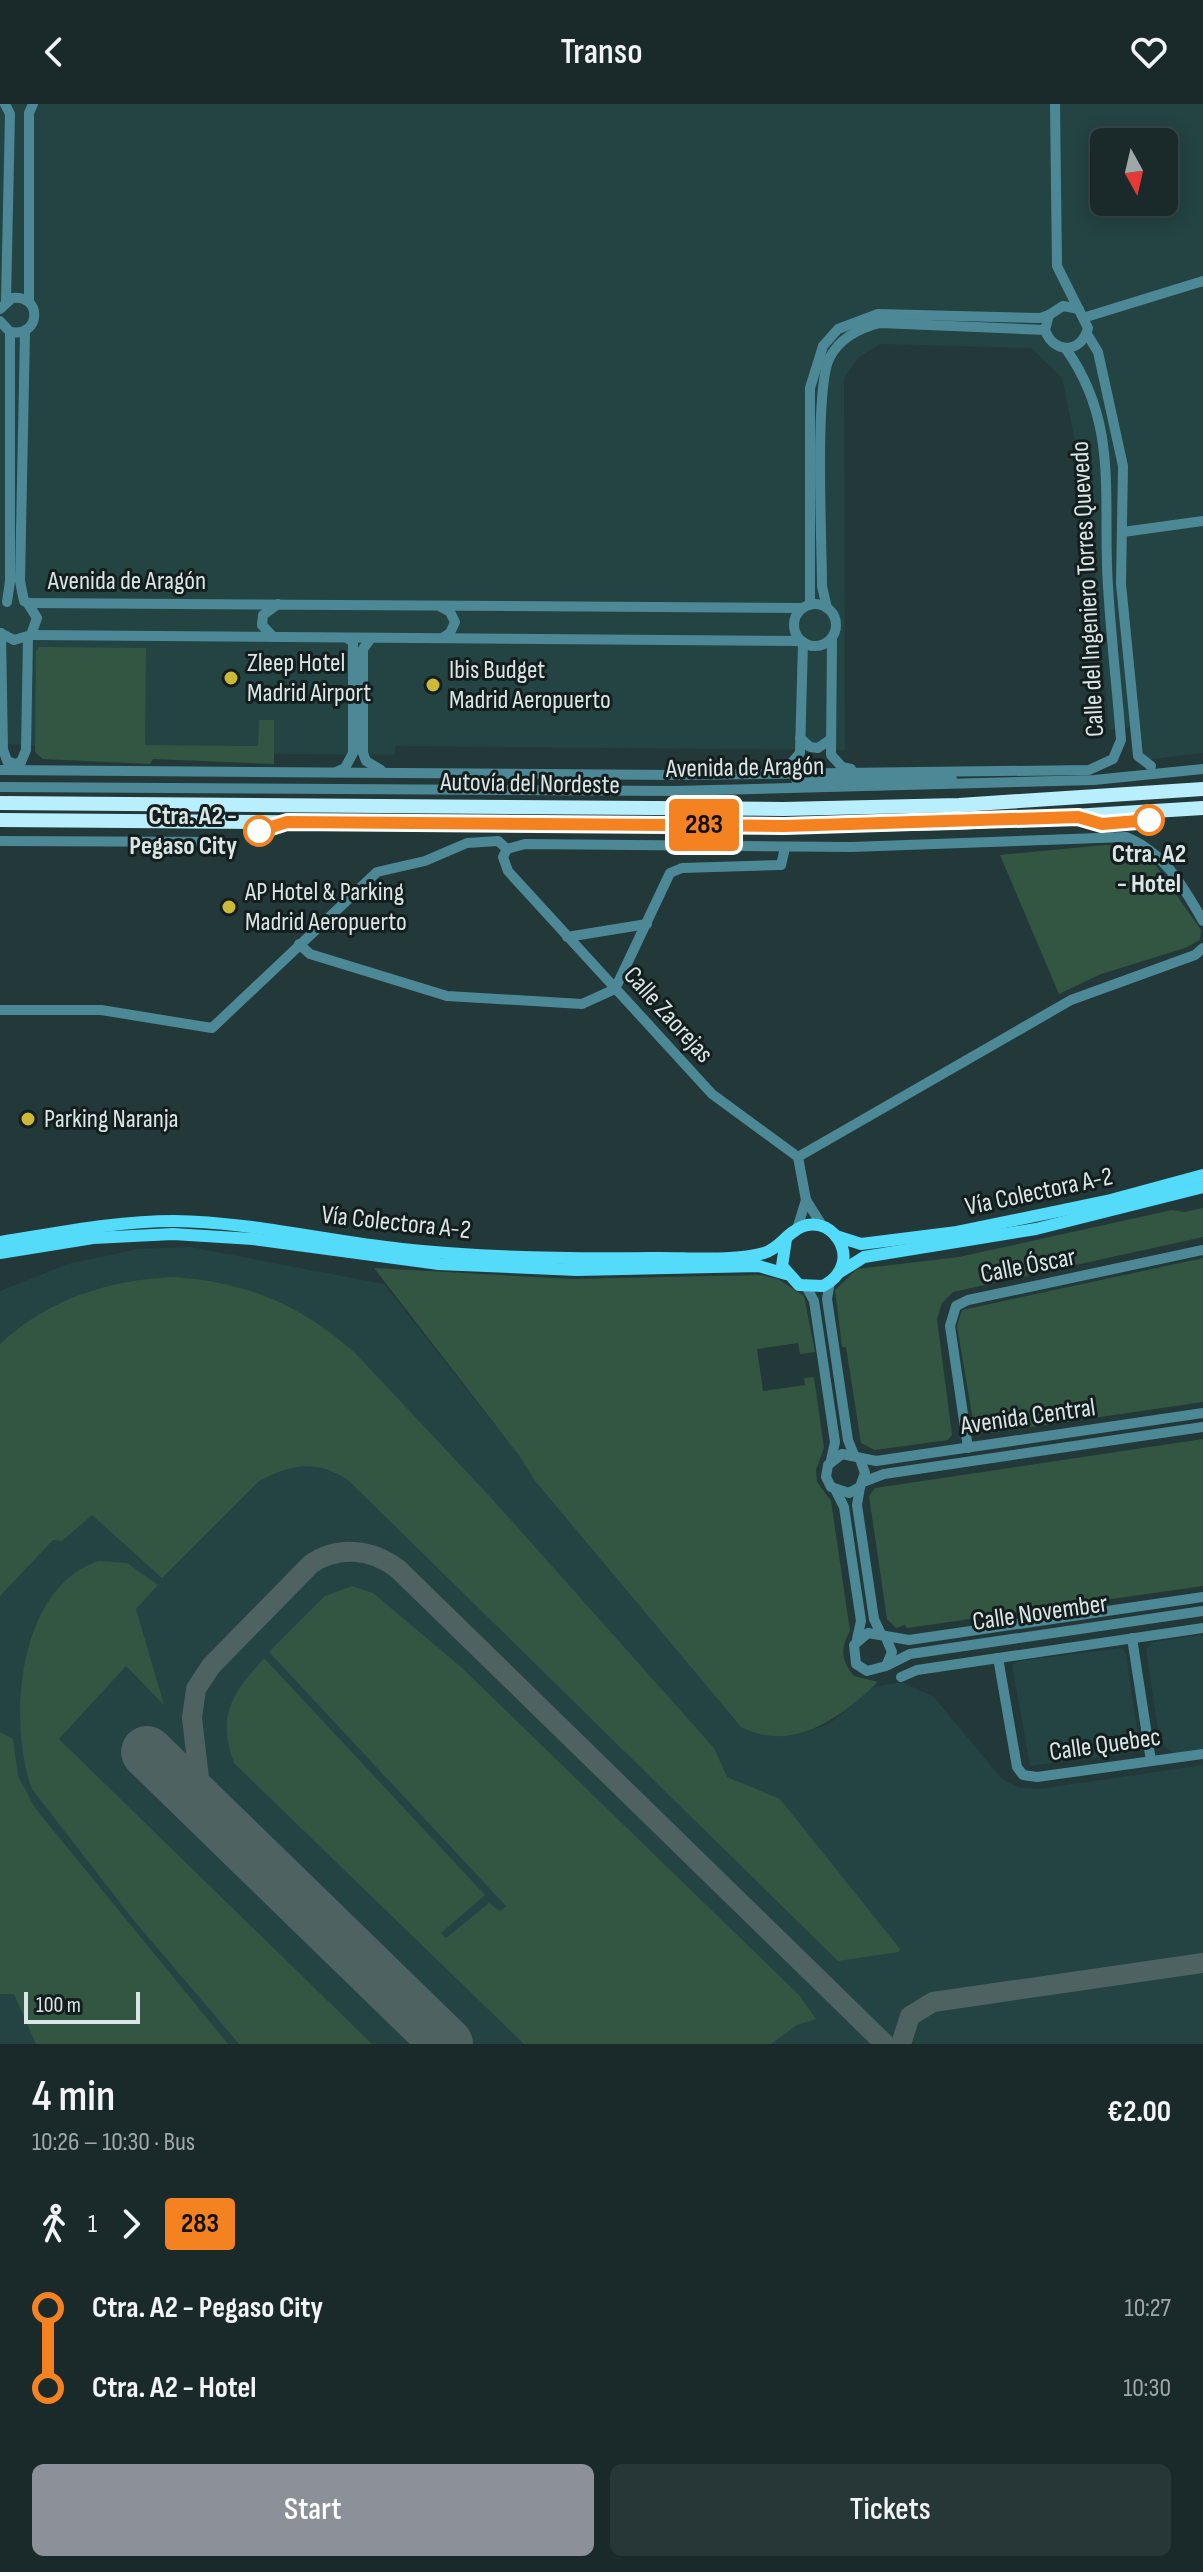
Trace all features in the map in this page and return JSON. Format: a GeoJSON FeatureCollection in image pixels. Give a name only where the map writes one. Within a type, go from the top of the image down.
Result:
{"type":"FeatureCollection","features":[{"type":"Feature","properties":{"kind":"highway","name":"Autovía del Nordeste"},"geometry":{"type":"LineString","coordinates":[[0,803],[783,809],[959,805],[1203,789]]}},
{"type":"Feature","properties":{"kind":"highway","name":"Autovía del Nordeste"},"geometry":{"type":"LineString","coordinates":[[0,820],[800,826],[958,823],[1203,808]]}},
{"type":"Feature","properties":{"kind":"highway"},"geometry":{"type":"LineString","coordinates":[[0,827],[133,821]]}},
{"type":"Feature","properties":{"kind":"main road","name":"Vía Colectora A-2"},"geometry":{"type":"LineString","coordinates":[[836,1236],[861,1244],[957,1232],[1107,1201],[1203,1175]]}},
{"type":"Feature","properties":{"kind":"main road","name":"Vía Colectora A-2"},"geometry":{"type":"LineString","coordinates":[[840,1272],[864,1257],[1036,1229],[1203,1187]]}},
{"type":"Feature","properties":{"kind":"main road","name":"Vía Colectora A-2"},"geometry":{"type":"LineString","coordinates":[[0,1242],[91,1227],[173,1221],[255,1228],[439,1253],[577,1258],[747,1255],[767,1252],[786,1239]]}},
{"type":"Feature","properties":{"kind":"main road"},"geometry":{"type":"LineString","coordinates":[[823,1227],[836,1236],[844,1257],[840,1272],[830,1282],[807,1288],[786,1274],[781,1257],[786,1239],[797,1229],[823,1227]]}},
{"type":"Feature","properties":{"kind":"main road","name":"Vía Colectora A-2"},"geometry":{"type":"LineString","coordinates":[[0,1253],[130,1234],[209,1235],[439,1264],[592,1270],[759,1266],[786,1274]]}},
{"type":"Feature","properties":{"kind":"street"},"geometry":{"type":"LineString","coordinates":[[3,305],[10,114],[5,104]]}},
{"type":"Feature","properties":{"kind":"street"},"geometry":{"type":"LineString","coordinates":[[0,633],[1,752],[7,761],[15,764],[21,762],[26,750],[29,636],[37,618],[25,602],[20,581],[25,332],[36,317],[29,300],[29,113],[33,104]]}},
{"type":"Feature","properties":{"kind":"street"},"geometry":{"type":"LineString","coordinates":[[1049,315],[1045,330],[1055,345],[1066,349],[1081,343],[1087,334],[1082,313],[1057,266],[1055,104]]}},
{"type":"Feature","properties":{"kind":"street"},"geometry":{"type":"LineString","coordinates":[[1059,308],[1082,313],[1203,281]]}},
{"type":"Feature","properties":{"kind":"street"},"geometry":{"type":"LineString","coordinates":[[734,774],[789,766],[800,753],[802,642],[794,624],[807,606],[810,388],[823,346],[838,329],[878,314],[1040,318],[1059,308],[1064,284]]}},
{"type":"Feature","properties":{"kind":"street"},"geometry":{"type":"LineString","coordinates":[[3,305],[17,297],[29,300]]}},
{"type":"Feature","properties":{"kind":"street"},"geometry":{"type":"LineString","coordinates":[[0,321],[10,332],[10,595],[3,606]]}},
{"type":"Feature","properties":{"kind":"street"},"geometry":{"type":"LineString","coordinates":[[868,772],[842,767],[831,755],[832,638],[836,622],[827,608],[822,586],[821,396],[830,356],[856,331],[880,323],[1045,330]]}},
{"type":"Feature","properties":{"kind":"street"},"geometry":{"type":"LineString","coordinates":[[10,332],[25,332]]}},
{"type":"Feature","properties":{"kind":"street","name":"Calle del Ingeniero Torres Quevedo"},"geometry":{"type":"LineString","coordinates":[[1087,334],[1098,352],[1123,466],[1121,584],[1138,756],[1151,766]]}},
{"type":"Feature","properties":{"kind":"street","name":"Calle del Ingeniero Torres Quevedo"},"geometry":{"type":"LineString","coordinates":[[1066,349],[1094,402],[1108,468],[1108,584],[1121,740],[1113,759],[1091,775]]}},
{"type":"Feature","properties":{"kind":"street"},"geometry":{"type":"LineString","coordinates":[[1108,498],[1115,531],[1203,521]]}},
{"type":"Feature","properties":{"kind":"street","name":"Avenida de Aragón"},"geometry":{"type":"LineString","coordinates":[[3,606],[25,602],[441,607],[807,606]]}},
{"type":"Feature","properties":{"kind":"street"},"geometry":{"type":"LineString","coordinates":[[273,637],[262,625],[263,615],[279,604]]}},
{"type":"Feature","properties":{"kind":"street"},"geometry":{"type":"LineString","coordinates":[[807,606],[827,608]]}},
{"type":"Feature","properties":{"kind":"street"},"geometry":{"type":"LineString","coordinates":[[441,607],[450,612],[455,622],[450,633],[444,637]]}},
{"type":"Feature","properties":{"kind":"street","name":"Avenida de Aragón"},"geometry":{"type":"LineString","coordinates":[[0,633],[14,640],[29,636],[444,637],[802,642]]}},
{"type":"Feature","properties":{"kind":"street"},"geometry":{"type":"LineString","coordinates":[[336,772],[345,768],[353,753],[353,642],[347,638]]}},
{"type":"Feature","properties":{"kind":"street"},"geometry":{"type":"LineString","coordinates":[[371,638],[363,649],[363,753],[375,769],[390,773]]}},
{"type":"Feature","properties":{"kind":"street"},"geometry":{"type":"LineString","coordinates":[[802,642],[821,645],[832,638]]}},
{"type":"Feature","properties":{"kind":"street"},"geometry":{"type":"LineString","coordinates":[[800,738],[810,747],[818,748],[831,739]]}},
{"type":"Feature","properties":{"kind":"street"},"geometry":{"type":"LineString","coordinates":[[26,750],[37,764],[58,771]]}},
{"type":"Feature","properties":{"kind":"street","name":"Avenida de Aragón"},"geometry":{"type":"LineString","coordinates":[[0,787],[674,791],[1203,769]]}},
{"type":"Feature","properties":{"kind":"street"},"geometry":{"type":"LineString","coordinates":[[0,770],[1091,775]]}},
{"type":"Feature","properties":{"kind":"street"},"geometry":{"type":"LineString","coordinates":[[677,775],[814,780],[1091,775]]}},
{"type":"Feature","properties":{"kind":"street"},"geometry":{"type":"LineString","coordinates":[[0,1010],[101,1010],[212,1028],[377,872],[425,861],[467,843],[498,841],[507,849],[525,844],[785,848],[1126,837],[1154,850],[1165,861],[1203,921]]}},
{"type":"Feature","properties":{"kind":"street"},"geometry":{"type":"LineString","coordinates":[[0,841],[220,842]]}},
{"type":"Feature","properties":{"kind":"street"},"geometry":{"type":"LineString","coordinates":[[299,944],[310,954],[423,990],[462,998],[582,1004],[615,989],[670,873],[682,868],[781,865],[785,848]]}},
{"type":"Feature","properties":{"kind":"street","name":"Calle Zaorejas"},"geometry":{"type":"LineString","coordinates":[[507,849],[503,857],[508,871],[712,1094],[798,1157]]}},
{"type":"Feature","properties":{"kind":"street"},"geometry":{"type":"LineString","coordinates":[[567,937],[647,924]]}},
{"type":"Feature","properties":{"kind":"street"},"geometry":{"type":"LineString","coordinates":[[823,1227],[806,1200],[798,1157],[1071,1000],[1184,959],[1203,948]]}},
{"type":"Feature","properties":{"kind":"street"},"geometry":{"type":"LineString","coordinates":[[797,1229],[806,1200]]}},
{"type":"Feature","properties":{"kind":"street","name":"Calle Óscar"},"geometry":{"type":"LineString","coordinates":[[968,1448],[950,1326],[956,1306],[968,1300],[1203,1250]]}},
{"type":"Feature","properties":{"kind":"street"},"geometry":{"type":"LineString","coordinates":[[807,1288],[814,1301],[834,1437],[826,1477],[844,1507],[861,1621],[853,1658],[861,1669],[874,1672],[886,1666],[892,1652],[874,1619],[858,1509],[865,1473],[848,1440],[827,1299],[830,1282]]}},
{"type":"Feature","properties":{"kind":"street","name":"Avenida Central"},"geometry":{"type":"LineString","coordinates":[[857,1457],[876,1461],[1203,1413]]}},
{"type":"Feature","properties":{"kind":"street","name":"Avenida Central"},"geometry":{"type":"LineString","coordinates":[[862,1485],[884,1474],[1203,1427]]}},
{"type":"Feature","properties":{"kind":"street"},"geometry":{"type":"LineString","coordinates":[[831,1460],[842,1454],[857,1457]]}},
{"type":"Feature","properties":{"kind":"street"},"geometry":{"type":"LineString","coordinates":[[836,1491],[849,1493],[862,1485]]}},
{"type":"Feature","properties":{"kind":"street","name":"Calle November"},"geometry":{"type":"LineString","coordinates":[[884,1636],[909,1640],[1203,1597]]}},
{"type":"Feature","properties":{"kind":"street","name":"Calle November"},"geometry":{"type":"LineString","coordinates":[[886,1666],[910,1654],[1203,1611]]}},
{"type":"Feature","properties":{"kind":"street","name":"Calle November"},"geometry":{"type":"LineString","coordinates":[[901,1677],[917,1670],[1203,1628]]}},
{"type":"Feature","properties":{"kind":"street"},"geometry":{"type":"LineString","coordinates":[[857,1639],[868,1633],[884,1636]]}},
{"type":"Feature","properties":{"kind":"street"},"geometry":{"type":"LineString","coordinates":[[1132,1638],[1151,1761]]}},
{"type":"Feature","properties":{"kind":"street","name":"Calle Quebec"},"geometry":{"type":"LineString","coordinates":[[998,1658],[1017,1767],[1023,1775],[1037,1777],[1203,1754]]}},
{"type":"Feature","properties":{"kind":"shaded area"},"geometry":{"type":"Polygon","coordinates":[[[0,104],[1203,104],[1203,753],[1144,760],[1140,726],[1109,730],[1089,509],[1062,378],[1031,348],[880,344],[859,357],[844,378],[845,750],[395,746],[395,755],[0,744],[0,104]]]}},
{"type":"Feature","properties":{"kind":"shaded area"},"geometry":{"type":"Polygon","coordinates":[[[190,1247],[384,1284],[520,1457],[535,1481],[741,1727],[787,1736],[803,1733],[830,1723],[873,1687],[902,1682],[934,1697],[1002,1779],[1020,1788],[1039,1789],[1203,1765],[1203,2044],[0,2044],[0,1291],[68,1264],[138,1249],[190,1247]]]}},
{"type":"Feature","properties":{"kind":"shaded area"},"geometry":{"type":"Polygon","coordinates":[[[1203,1635],[1203,1750],[1174,1754],[1160,1743],[1146,1650],[1152,1642],[1203,1635]]]}},
{"type":"Feature","properties":{"kind":"shaded area"},"geometry":{"type":"Polygon","coordinates":[[[1122,1648],[1126,1654],[1139,1744],[1136,1752],[1030,1766],[1012,1665],[1020,1661],[1122,1648]]]}},
{"type":"Feature","properties":{"kind":"green space"},"geometry":{"type":"Polygon","coordinates":[[[39,647],[146,648],[145,745],[258,746],[259,720],[274,720],[274,764],[153,759],[150,764],[43,759],[35,752],[36,651],[39,647]]]}},
{"type":"Feature","properties":{"kind":"green space"},"geometry":{"type":"Polygon","coordinates":[[[1105,845],[1131,847],[1150,857],[1201,930],[1200,940],[1185,948],[1101,974],[1059,994],[1000,855],[1105,845]]]}},
{"type":"Feature","properties":{"kind":"green space"},"geometry":{"type":"Polygon","coordinates":[[[1203,1208],[1203,1237],[953,1292],[942,1303],[937,1319],[952,1435],[948,1440],[875,1450],[861,1443],[846,1347],[842,1347],[835,1290],[857,1269],[959,1257],[1172,1210],[1184,1212],[1203,1208]]]}},
{"type":"Feature","properties":{"kind":"green space"},"geometry":{"type":"Polygon","coordinates":[[[1203,1258],[1203,1402],[991,1433],[984,1430],[980,1435],[975,1432],[957,1326],[962,1310],[1203,1258]]]}},
{"type":"Feature","properties":{"kind":"green space"},"geometry":{"type":"Polygon","coordinates":[[[374,1268],[572,1279],[761,1275],[778,1279],[804,1296],[815,1352],[800,1354],[798,1343],[757,1349],[763,1391],[805,1385],[804,1378],[814,1377],[824,1448],[816,1470],[817,1482],[831,1501],[850,1631],[843,1649],[844,1660],[854,1676],[878,1682],[832,1719],[798,1734],[761,1734],[741,1727],[535,1481],[520,1457],[374,1268]]]}},
{"type":"Feature","properties":{"kind":"green space"},"geometry":{"type":"Polygon","coordinates":[[[175,1277],[226,1285],[272,1299],[315,1322],[356,1354],[494,1501],[714,1748],[727,1777],[780,1799],[900,1949],[899,1952],[838,1961],[348,1480],[336,1473],[304,1466],[259,1481],[162,1578],[92,1515],[62,1541],[53,1540],[0,1596],[0,1344],[39,1315],[81,1294],[126,1282],[175,1277]]]}},
{"type":"Feature","properties":{"kind":"green space"},"geometry":{"type":"Polygon","coordinates":[[[1203,1439],[1203,1586],[907,1628],[905,1625],[896,1628],[887,1619],[869,1496],[875,1488],[1203,1439]]]}},
{"type":"Feature","properties":{"kind":"green space"},"geometry":{"type":"Polygon","coordinates":[[[99,1561],[127,1563],[158,1585],[136,1609],[164,1705],[126,1666],[59,1739],[372,2044],[239,2044],[131,1917],[32,1789],[24,1761],[21,1729],[21,1694],[26,1659],[36,1626],[51,1598],[72,1575],[99,1561]]]}},
{"type":"Feature","properties":{"kind":"green space"},"geometry":{"type":"Polygon","coordinates":[[[352,1586],[373,1593],[461,1667],[799,1995],[816,2019],[797,2025],[771,2044],[524,2044],[234,1763],[227,1718],[236,1694],[264,1658],[485,1895],[441,1933],[446,1938],[489,1903],[500,1911],[506,1906],[269,1652],[325,1596],[352,1586]]]}},
{"type":"Feature","properties":{"kind":"green space"},"geometry":{"type":"Polygon","coordinates":[[[0,1732],[13,1739],[18,1776],[35,1808],[228,2044],[36,2044],[14,1994],[0,1994],[0,1732]]]}},
{"type":"Feature","properties":{"kind":"taxiway"},"geometry":{"type":"LineString","coordinates":[[224,1826],[208,1806],[200,1787],[192,1718],[196,1689],[211,1666],[311,1564],[344,1552],[377,1557],[398,1569],[885,2044]]}},
{"type":"Feature","properties":{"kind":"taxiway"},"geometry":{"type":"LineString","coordinates":[[901,2044],[910,2016],[933,2002],[1203,1963]]}},
{"type":"Feature","properties":{"kind":"runway"},"geometry":{"type":"LineString","coordinates":[[147,1752],[447,2044]]}},
{"type":"Feature","properties":{"kind":"bus line","name":"283"},"geometry":{"type":"LineString","coordinates":[[259,831],[287,822],[784,826],[1078,817],[1102,824],[1149,820]]}},
{"type":"Feature","properties":{"kind":"place","name":"Zleep Hotel Madrid Airport"},"geometry":{"type":"Point","coordinates":[231,678]}},
{"type":"Feature","properties":{"kind":"place","name":"Ibis Budget Madrid Aeropuerto"},"geometry":{"type":"Point","coordinates":[433,685]}},
{"type":"Feature","properties":{"kind":"place","name":"Ctra. A2 - Hotel"},"geometry":{"type":"Point","coordinates":[1149,820]}},
{"type":"Feature","properties":{"kind":"place","name":"Ctra. A2 - Pegaso City"},"geometry":{"type":"Point","coordinates":[259,831]}},
{"type":"Feature","properties":{"kind":"place","name":"AP Hotel & Parking Madrid Aeropuerto"},"geometry":{"type":"Point","coordinates":[229,907]}},
{"type":"Feature","properties":{"kind":"place","name":"Parking Naranja"},"geometry":{"type":"Point","coordinates":[28,1119]}}]}
